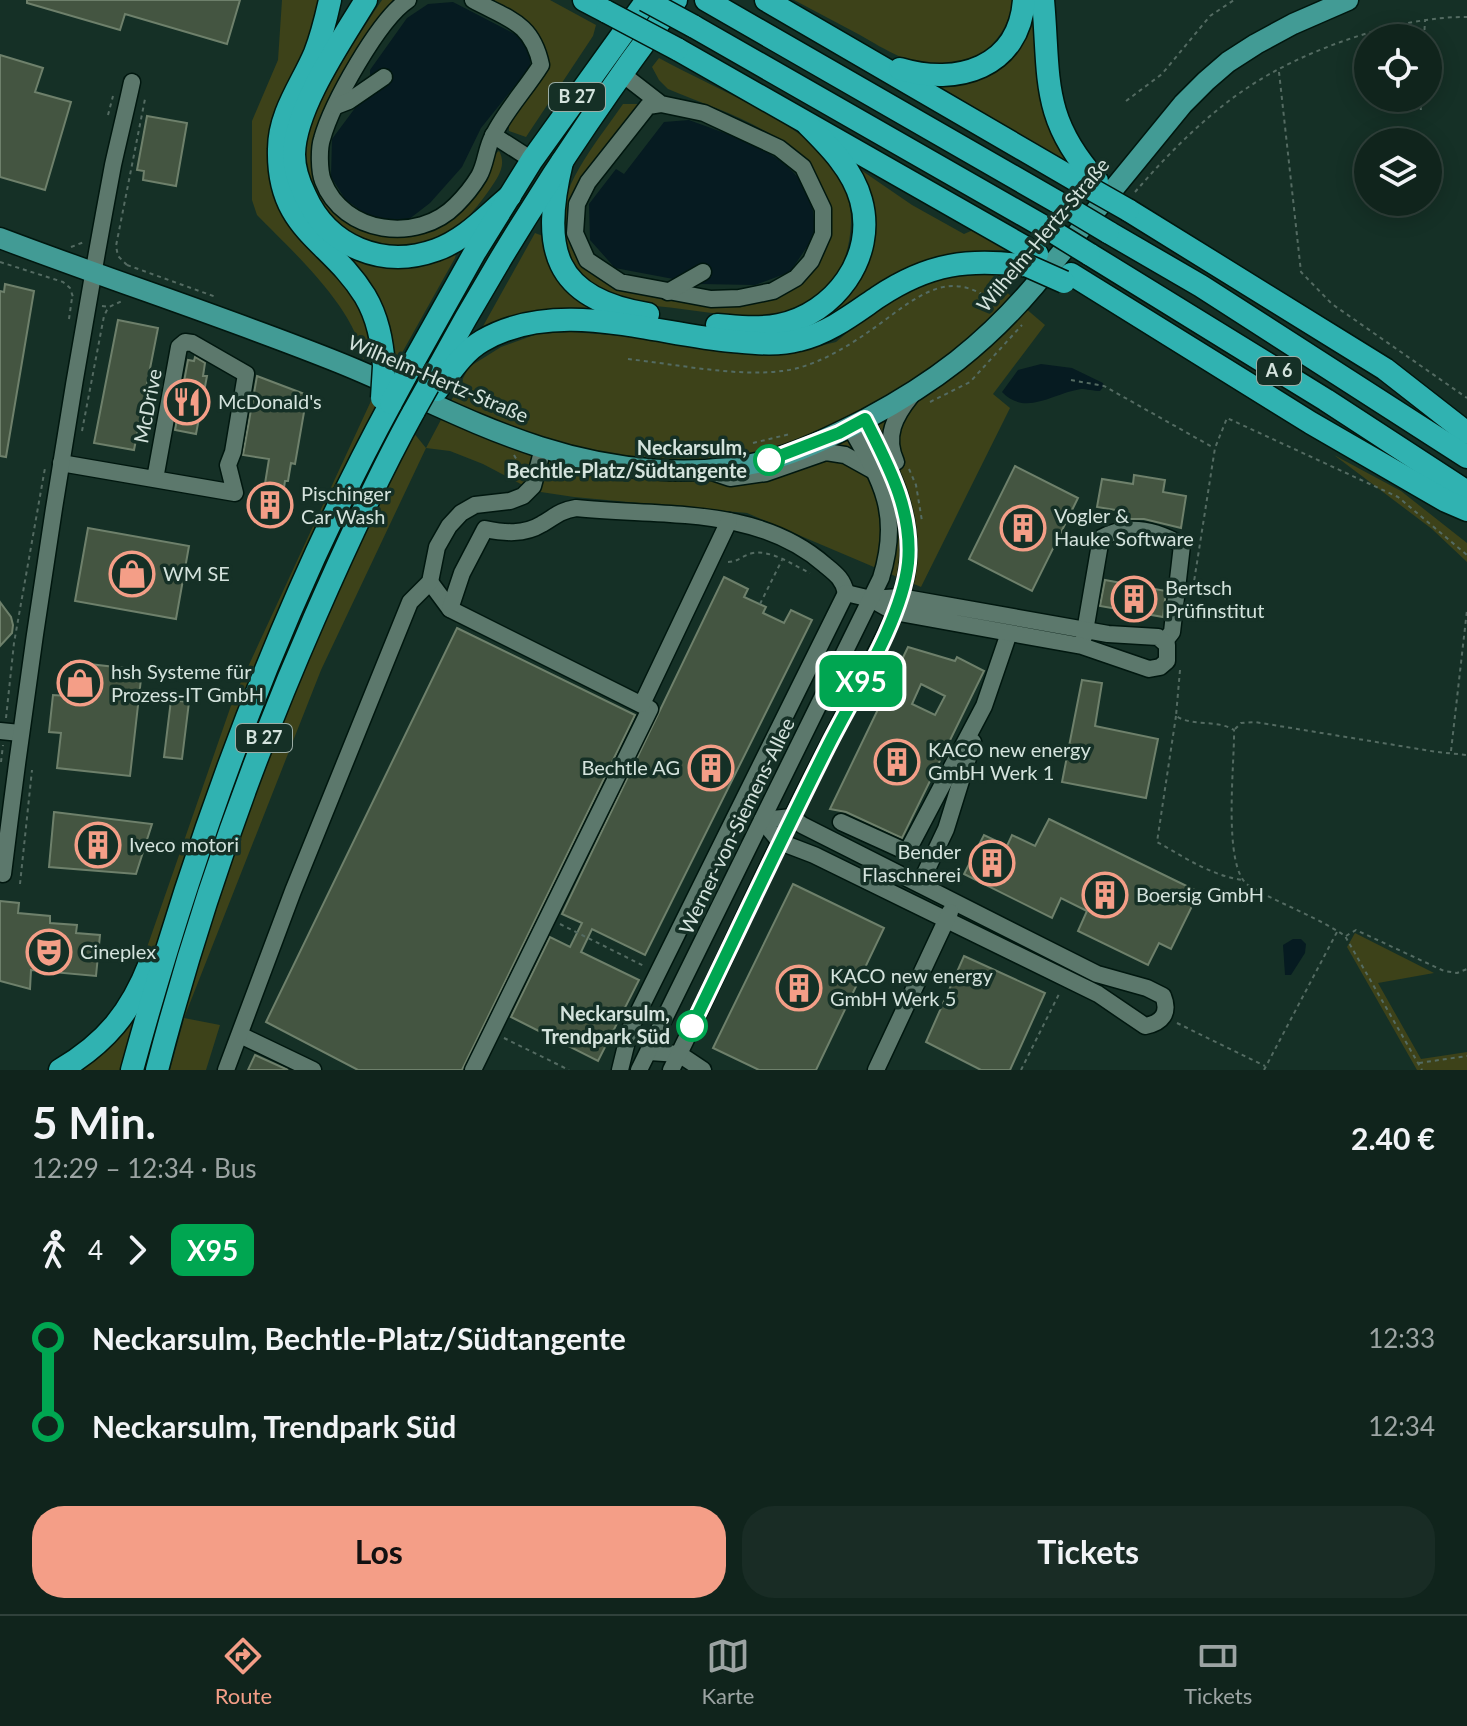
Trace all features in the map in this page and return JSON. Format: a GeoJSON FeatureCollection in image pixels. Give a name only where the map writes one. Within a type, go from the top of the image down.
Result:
{"type":"FeatureCollection","features":[{"type":"Feature","properties":{"kind":"highway"},"geometry":{"type":"LineString","coordinates":[[330,0],[314,55],[298,86],[281,132],[281,175],[288,202],[305,230],[364,294],[374,315],[381,338],[387,401]]}},
{"type":"Feature","properties":{"kind":"highway"},"geometry":{"type":"LineString","coordinates":[[366,0],[324,70],[297,132],[294,156],[299,183],[312,211],[325,227],[355,248],[384,257],[410,257],[451,244],[510,196]]}},
{"type":"Feature","properties":{"kind":"highway"},"geometry":{"type":"LineString","coordinates":[[584,0],[677,49],[1033,260],[1098,291],[1322,430],[1467,510]]}},
{"type":"Feature","properties":{"kind":"highway","name":"B 27"},"geometry":{"type":"LineString","coordinates":[[132,1070],[184,890],[212,809],[267,666],[375,434],[387,401],[405,377],[475,252],[532,160],[646,0]]}},
{"type":"Feature","properties":{"kind":"highway","name":"A 6"},"geometry":{"type":"LineString","coordinates":[[646,0],[1055,233],[1326,400],[1467,492]]}},
{"type":"Feature","properties":{"kind":"highway","name":"B 27"},"geometry":{"type":"LineString","coordinates":[[157,1070],[207,898],[275,709],[350,538],[415,415],[433,388],[483,288],[621,73],[676,0]]}},
{"type":"Feature","properties":{"kind":"highway"},"geometry":{"type":"LineString","coordinates":[[766,0],[1094,185],[1128,210],[1385,369],[1467,433]]}},
{"type":"Feature","properties":{"kind":"highway"},"geometry":{"type":"LineString","coordinates":[[870,59],[922,75],[940,77],[972,71],[1000,53],[1012,38],[1024,0]]}},
{"type":"Feature","properties":{"kind":"highway"},"geometry":{"type":"LineString","coordinates":[[1043,0],[1049,94],[1068,141],[1094,185]]}},
{"type":"Feature","properties":{"kind":"highway","name":"A 6"},"geometry":{"type":"LineString","coordinates":[[708,1],[1201,286],[1467,457]]}},
{"type":"Feature","properties":{"kind":"highway"},"geometry":{"type":"LineString","coordinates":[[562,162],[553,197],[551,226],[557,260],[580,288],[618,309],[717,325],[777,326],[809,315],[839,293],[857,262],[861,244],[862,200],[849,173],[828,144],[808,125]]}},
{"type":"Feature","properties":{"kind":"highway"},"geometry":{"type":"LineString","coordinates":[[433,388],[480,342],[517,326],[546,320],[580,320],[706,339],[777,344],[831,329],[924,271],[960,263],[1033,260]]}},
{"type":"Feature","properties":{"kind":"highway"},"geometry":{"type":"LineString","coordinates":[[60,1070],[109,1034],[128,1010],[145,976],[169,910],[184,890]]}},
{"type":"Feature","properties":{"kind":"main road","name":"Wilhelm-Hertz-Straße"},"geometry":{"type":"LineString","coordinates":[[0,238],[340,363],[543,448],[597,462],[635,467],[703,470],[734,467],[781,457],[857,423],[915,391],[970,352],[1009,316],[1183,104],[1206,81],[1256,44],[1348,0]]}},
{"type":"Feature","properties":{"kind":"main road","name":"Wilhelm-Hertz-Straße"},"geometry":{"type":"LineString","coordinates":[[0,245],[67,263]]}},
{"type":"Feature","properties":{"kind":"street"},"geometry":{"type":"LineString","coordinates":[[408,0],[394,9],[366,52],[336,106],[321,141],[322,180],[339,206],[370,226],[399,230],[428,223],[454,207],[480,176],[493,135],[541,65],[537,46],[524,28],[473,0]]}},
{"type":"Feature","properties":{"kind":"street"},"geometry":{"type":"LineString","coordinates":[[621,73],[661,104]]}},
{"type":"Feature","properties":{"kind":"street"},"geometry":{"type":"LineString","coordinates":[[336,106],[349,101],[384,77]]}},
{"type":"Feature","properties":{"kind":"street"},"geometry":{"type":"LineString","coordinates":[[3,874],[20,733],[61,463],[114,163],[132,82]]}},
{"type":"Feature","properties":{"kind":"street"},"geometry":{"type":"LineString","coordinates":[[661,104],[704,113],[779,148],[803,167],[823,209],[823,234],[811,261],[796,278],[773,291],[739,298],[711,299],[620,282],[587,260],[575,233],[577,204],[588,182],[648,106],[661,104]]}},
{"type":"Feature","properties":{"kind":"street"},"geometry":{"type":"LineString","coordinates":[[493,135],[532,160]]}},
{"type":"Feature","properties":{"kind":"street"},"geometry":{"type":"LineString","coordinates":[[668,292],[703,272]]}},
{"type":"Feature","properties":{"kind":"street","name":"McDrive"},"geometry":{"type":"LineString","coordinates":[[185,342],[192,343],[246,374],[228,465],[235,493],[155,479],[179,347],[185,342]]}},
{"type":"Feature","properties":{"kind":"street"},"geometry":{"type":"LineString","coordinates":[[909,540],[913,525],[910,501],[890,444],[896,414],[915,391]]}},
{"type":"Feature","properties":{"kind":"street"},"geometry":{"type":"LineString","coordinates":[[649,1052],[668,1070],[679,1054],[897,605],[908,565],[909,540],[904,505],[892,471],[857,423]]}},
{"type":"Feature","properties":{"kind":"street","name":"Werner-von-Siemens-Allee"},"geometry":{"type":"LineString","coordinates":[[639,1070],[871,599],[887,558],[891,532],[878,475],[857,423]]}},
{"type":"Feature","properties":{"kind":"street"},"geometry":{"type":"LineString","coordinates":[[226,1070],[293,891],[410,602],[430,582],[437,547],[461,513],[475,505],[510,501],[523,496],[533,486],[543,448]]}},
{"type":"Feature","properties":{"kind":"street"},"geometry":{"type":"LineString","coordinates":[[703,470],[730,478],[754,475],[826,452],[845,455],[866,464],[878,475]]}},
{"type":"Feature","properties":{"kind":"street"},"geometry":{"type":"LineString","coordinates":[[61,463],[155,479]]}},
{"type":"Feature","properties":{"kind":"street"},"geometry":{"type":"LineString","coordinates":[[450,609],[462,573],[485,529],[504,533],[522,531],[539,526],[558,511],[576,508],[699,516],[766,530],[800,546],[844,581],[846,593],[630,1029],[620,1070]]}},
{"type":"Feature","properties":{"kind":"street"},"geometry":{"type":"LineString","coordinates":[[642,704],[729,521]]}},
{"type":"Feature","properties":{"kind":"street"},"geometry":{"type":"LineString","coordinates":[[1084,638],[1101,538],[1114,531],[1142,530],[1164,534],[1182,545],[1172,632],[1165,641]]}},
{"type":"Feature","properties":{"kind":"street"},"geometry":{"type":"LineString","coordinates":[[430,582],[450,609],[650,709],[473,1070]]}},
{"type":"Feature","properties":{"kind":"street"},"geometry":{"type":"LineString","coordinates":[[846,593],[1009,633],[1084,638],[1158,637],[1165,641],[1169,652],[1167,661],[1160,667],[1149,669],[1084,638],[897,605]]}},
{"type":"Feature","properties":{"kind":"street"},"geometry":{"type":"LineString","coordinates":[[920,884],[946,829],[1009,633]]}},
{"type":"Feature","properties":{"kind":"street"},"geometry":{"type":"LineString","coordinates":[[841,822],[907,852],[984,706]]}},
{"type":"Feature","properties":{"kind":"street"},"geometry":{"type":"LineString","coordinates":[[0,731],[20,733]]}},
{"type":"Feature","properties":{"kind":"street"},"geometry":{"type":"LineString","coordinates":[[792,817],[802,825],[1097,974],[1130,986],[1147,988],[1163,996],[1166,1005],[1164,1017],[1155,1024],[1145,1026],[1098,994],[814,855],[780,842],[762,820],[792,817]]}},
{"type":"Feature","properties":{"kind":"street"},"geometry":{"type":"LineString","coordinates":[[955,902],[955,924]]}},
{"type":"Feature","properties":{"kind":"street"},"geometry":{"type":"LineString","coordinates":[[876,1070],[955,924],[972,910]]}},
{"type":"Feature","properties":{"kind":"street"},"geometry":{"type":"LineString","coordinates":[[240,1035],[313,1070]]}},
{"type":"Feature","properties":{"kind":"street"},"geometry":{"type":"LineString","coordinates":[[649,1052],[679,1054],[703,1070]]}},
{"type":"Feature","properties":{"kind":"path"},"geometry":{"type":"LineString","coordinates":[[1126,101],[1162,74],[1210,16],[1234,0]]}},
{"type":"Feature","properties":{"kind":"path"},"geometry":{"type":"LineString","coordinates":[[1467,17],[1425,20],[1345,41],[1279,71],[1301,272],[1332,304],[1467,398]]}},
{"type":"Feature","properties":{"kind":"path"},"geometry":{"type":"LineString","coordinates":[[1425,20],[1425,24]]}},
{"type":"Feature","properties":{"kind":"path"},"geometry":{"type":"LineString","coordinates":[[82,436],[104,316],[109,307]]}},
{"type":"Feature","properties":{"kind":"path"},"geometry":{"type":"LineString","coordinates":[[1071,380],[1104,386],[1215,448]]}},
{"type":"Feature","properties":{"kind":"path"},"geometry":{"type":"LineString","coordinates":[[1193,590],[1215,448],[1227,418],[1398,497],[1467,555]]}},
{"type":"Feature","properties":{"kind":"path"},"geometry":{"type":"LineString","coordinates":[[713,556],[726,562],[736,562],[744,555],[759,552],[809,573]]}},
{"type":"Feature","properties":{"kind":"path"},"geometry":{"type":"LineString","coordinates":[[760,604],[782,560]]}},
{"type":"Feature","properties":{"kind":"path"},"geometry":{"type":"LineString","coordinates":[[1451,754],[1467,610]]}},
{"type":"Feature","properties":{"kind":"path"},"geometry":{"type":"LineString","coordinates":[[1181,666],[1157,842],[1208,870],[1243,880],[1327,923],[1345,936],[1422,1070]]}},
{"type":"Feature","properties":{"kind":"path"},"geometry":{"type":"LineString","coordinates":[[1176,716],[1190,722],[1224,725],[1234,730]]}},
{"type":"Feature","properties":{"kind":"path"},"geometry":{"type":"LineString","coordinates":[[1243,880],[1236,867],[1234,846],[1234,730],[1241,723],[1255,722],[1467,755]]}},
{"type":"Feature","properties":{"kind":"path"},"geometry":{"type":"LineString","coordinates":[[20,884],[33,761]]}},
{"type":"Feature","properties":{"kind":"path"},"geometry":{"type":"LineString","coordinates":[[548,918],[659,973]]}},
{"type":"Feature","properties":{"kind":"path"},"geometry":{"type":"LineString","coordinates":[[1345,936],[1356,930],[1444,971],[1457,973],[1467,969]]}},
{"type":"Feature","properties":{"kind":"path"},"geometry":{"type":"LineString","coordinates":[[1164,1017],[1265,1068],[1337,931]]}},
{"type":"Feature","properties":{"kind":"path"},"geometry":{"type":"LineString","coordinates":[[1021,1070],[1067,979]]}},
{"type":"Feature","properties":{"kind":"path"},"geometry":{"type":"LineString","coordinates":[[492,1033],[569,1070]]}},
{"type":"Feature","properties":{"kind":"path"},"geometry":{"type":"LineString","coordinates":[[1418,1063],[1467,1056]]}},
{"type":"Feature","properties":{"kind":"green space"},"geometry":{"type":"Polygon","coordinates":[[[282,0],[320,0],[315,28],[271,126],[269,155],[273,194],[296,235],[330,266],[359,301],[378,359],[363,359],[358,340],[336,301],[257,215],[252,200],[252,121],[278,60],[282,0]]]}},
{"type":"Feature","properties":{"kind":"green space"},"geometry":{"type":"Polygon","coordinates":[[[382,0],[398,0],[320,123],[325,196],[402,236],[484,181],[499,151],[502,161],[496,180],[465,220],[442,239],[414,248],[395,249],[377,245],[343,228],[318,199],[307,169],[307,140],[312,119],[345,58],[382,0]]]}},
{"type":"Feature","properties":{"kind":"green space"},"geometry":{"type":"Polygon","coordinates":[[[488,0],[550,0],[596,25],[593,36],[526,137],[509,131],[509,124],[543,77],[547,59],[545,47],[531,27],[488,0]]]}},
{"type":"Feature","properties":{"kind":"green space"},"geometry":{"type":"Polygon","coordinates":[[[794,0],[1014,0],[998,38],[979,55],[949,67],[933,67],[888,51],[794,0]]]}},
{"type":"Feature","properties":{"kind":"green space"},"geometry":{"type":"Polygon","coordinates":[[[1032,15],[1035,16],[1069,164],[939,86],[973,80],[985,73],[1004,55],[1032,15]]]}},
{"type":"Feature","properties":{"kind":"green space"},"geometry":{"type":"Polygon","coordinates":[[[659,58],[786,125],[812,144],[837,174],[848,197],[851,222],[849,244],[834,279],[807,303],[771,315],[749,317],[640,304],[603,292],[586,279],[573,262],[562,232],[565,199],[581,165],[623,104],[644,104],[567,230],[572,247],[590,269],[716,306],[816,266],[824,251],[830,227],[827,202],[817,179],[802,159],[762,129],[668,89],[652,67],[659,58]]]}},
{"type":"Feature","properties":{"kind":"green space"},"geometry":{"type":"Polygon","coordinates":[[[858,168],[912,205],[964,234],[973,230],[1006,250],[972,251],[928,261],[830,320],[829,314],[857,284],[858,168]]]}},
{"type":"Feature","properties":{"kind":"green space"},"geometry":{"type":"Polygon","coordinates":[[[535,233],[543,236],[556,277],[570,293],[588,306],[587,312],[477,337],[535,233]]]}},
{"type":"Feature","properties":{"kind":"green space"},"geometry":{"type":"Polygon","coordinates":[[[453,252],[455,258],[398,360],[394,359],[343,253],[453,252]]]}},
{"type":"Feature","properties":{"kind":"green space"},"geometry":{"type":"Polygon","coordinates":[[[992,271],[1012,280],[1004,290],[1045,325],[993,394],[1010,408],[921,587],[747,513],[534,491],[483,464],[450,451],[426,448],[469,367],[501,347],[537,334],[571,332],[625,336],[725,352],[787,354],[836,342],[901,292],[929,279],[992,271]]]}},
{"type":"Feature","properties":{"kind":"green space"},"geometry":{"type":"Polygon","coordinates":[[[377,388],[426,448],[321,670],[184,1018],[220,1025],[206,1070],[170,1070],[184,1019],[121,995],[144,956],[234,697],[377,388]]]}},
{"type":"Feature","properties":{"kind":"green space"},"geometry":{"type":"Polygon","coordinates":[[[1334,455],[1401,491],[1467,543],[1467,562],[1432,529],[1334,455]]]}},
{"type":"Feature","properties":{"kind":"green space"},"geometry":{"type":"Polygon","coordinates":[[[1355,933],[1434,973],[1378,983],[1421,1059],[1467,1052],[1467,1070],[1417,1070],[1347,947],[1355,933]]]}},
{"type":"Feature","properties":{"kind":"green space"},"geometry":{"type":"Polygon","coordinates":[[[139,1005],[121,1070],[73,1070],[139,1005]]]}},
{"type":"Feature","properties":{"kind":"water"},"geometry":{"type":"Polygon","coordinates":[[[453,2],[515,34],[530,50],[530,67],[481,128],[462,167],[430,203],[404,223],[371,218],[345,199],[331,177],[332,139],[370,88],[370,70],[407,18],[428,4],[453,2]]]}},
{"type":"Feature","properties":{"kind":"water"},"geometry":{"type":"Polygon","coordinates":[[[689,120],[759,148],[775,157],[802,182],[811,202],[815,235],[790,272],[755,285],[700,284],[615,268],[590,240],[589,204],[616,169],[624,174],[664,122],[689,120]]]}},
{"type":"Feature","properties":{"kind":"water"},"geometry":{"type":"Polygon","coordinates":[[[1041,364],[1072,368],[1104,386],[1100,391],[1081,389],[1030,403],[1021,403],[1002,392],[1018,370],[1041,364]]]}},
{"type":"Feature","properties":{"kind":"water"},"geometry":{"type":"Polygon","coordinates":[[[1293,939],[1301,939],[1306,944],[1305,953],[1291,975],[1285,975],[1283,945],[1293,939]]]}},
{"type":"Feature","properties":{"kind":"building"},"geometry":{"type":"Polygon","coordinates":[[[27,0],[240,0],[227,44],[125,14],[120,30],[27,3],[27,0]]]}},
{"type":"Feature","properties":{"kind":"building"},"geometry":{"type":"Polygon","coordinates":[[[0,55],[43,68],[35,92],[71,102],[45,190],[0,177],[0,55]]]}},
{"type":"Feature","properties":{"kind":"building"},"geometry":{"type":"Polygon","coordinates":[[[147,116],[187,123],[176,186],[143,180],[144,171],[137,170],[147,116]]]}},
{"type":"Feature","properties":{"kind":"building"},"geometry":{"type":"Polygon","coordinates":[[[5,284],[34,291],[6,457],[0,456],[0,291],[4,292],[5,284]]]}},
{"type":"Feature","properties":{"kind":"building"},"geometry":{"type":"Polygon","coordinates":[[[118,320],[158,328],[134,450],[94,443],[118,320]]]}},
{"type":"Feature","properties":{"kind":"building","name":"McDonald's"},"geometry":{"type":"Polygon","coordinates":[[[195,357],[205,363],[203,376],[207,376],[196,434],[175,430],[188,360],[194,361],[195,357]]]}},
{"type":"Feature","properties":{"kind":"building"},"geometry":{"type":"Polygon","coordinates":[[[257,376],[307,395],[295,464],[291,463],[280,513],[276,512],[275,522],[256,519],[269,459],[243,455],[257,376]]]}},
{"type":"Feature","properties":{"kind":"building","name":"Vogler & Hauke Software"},"geometry":{"type":"Polygon","coordinates":[[[1015,466],[1078,498],[1032,591],[969,559],[1015,466]]]}},
{"type":"Feature","properties":{"kind":"building"},"geometry":{"type":"Polygon","coordinates":[[[1134,475],[1165,480],[1163,492],[1186,496],[1181,528],[1144,519],[1127,519],[1128,512],[1097,507],[1102,479],[1133,484],[1134,475]]]}},
{"type":"Feature","properties":{"kind":"building","name":"WM SE"},"geometry":{"type":"Polygon","coordinates":[[[88,528],[189,546],[176,619],[75,601],[88,528]]]}},
{"type":"Feature","properties":{"kind":"building","name":"Bechtle AG"},"geometry":{"type":"Polygon","coordinates":[[[724,577],[748,589],[744,597],[766,607],[763,613],[784,623],[791,610],[812,620],[645,955],[592,929],[581,952],[639,980],[598,1061],[511,1017],[550,937],[570,947],[582,923],[562,914],[724,577]]]}},
{"type":"Feature","properties":{"kind":"building","name":"Bertsch Prüfinstitut"},"geometry":{"type":"Polygon","coordinates":[[[1105,580],[1166,591],[1163,617],[1100,606],[1105,580]]]}},
{"type":"Feature","properties":{"kind":"building"},"geometry":{"type":"Polygon","coordinates":[[[0,602],[13,625],[12,633],[0,646],[0,602]]]}},
{"type":"Feature","properties":{"kind":"building"},"geometry":{"type":"Polygon","coordinates":[[[457,628],[635,715],[462,1070],[358,1070],[266,1022],[457,628]]]}},
{"type":"Feature","properties":{"kind":"building","name":"KACO new energy GmbH Werk 1"},"geometry":{"type":"Polygon","coordinates":[[[908,647],[955,661],[957,657],[984,671],[902,838],[846,812],[830,809],[908,647]],[[921,684],[912,704],[935,715],[945,696],[921,684]]]}},
{"type":"Feature","properties":{"kind":"building"},"geometry":{"type":"Polygon","coordinates":[[[71,662],[142,670],[130,776],[57,768],[61,733],[49,732],[53,695],[67,696],[71,662]]]}},
{"type":"Feature","properties":{"kind":"building"},"geometry":{"type":"Polygon","coordinates":[[[1082,680],[1102,683],[1095,726],[1158,739],[1146,798],[1062,782],[1082,680]]]}},
{"type":"Feature","properties":{"kind":"building"},"geometry":{"type":"Polygon","coordinates":[[[171,700],[189,702],[182,759],[164,757],[171,700]]]}},
{"type":"Feature","properties":{"kind":"building","name":"Iveco motori"},"geometry":{"type":"Polygon","coordinates":[[[54,812],[152,824],[136,874],[49,867],[54,812]]]}},
{"type":"Feature","properties":{"kind":"building","name":"Boersig GmbH"},"geometry":{"type":"Polygon","coordinates":[[[1049,819],[1199,892],[1171,949],[1159,943],[1148,965],[1078,931],[1087,911],[1061,898],[1052,918],[964,874],[984,835],[1007,846],[1012,835],[1035,846],[1049,819]]]}},
{"type":"Feature","properties":{"kind":"building","name":"KACO new energy GmbH Werk 5"},"geometry":{"type":"Polygon","coordinates":[[[793,884],[884,928],[816,1070],[759,1070],[713,1048],[793,884]]]}},
{"type":"Feature","properties":{"kind":"building","name":"Cineplex"},"geometry":{"type":"Polygon","coordinates":[[[0,901],[19,903],[18,913],[50,916],[50,923],[77,925],[76,933],[100,935],[96,976],[31,970],[30,989],[0,981],[0,901]]]}},
{"type":"Feature","properties":{"kind":"building"},"geometry":{"type":"Polygon","coordinates":[[[964,956],[1045,993],[1010,1070],[981,1070],[926,1042],[964,956]]]}},
{"type":"Feature","properties":{"kind":"building"},"geometry":{"type":"Polygon","coordinates":[[[255,1055],[288,1070],[248,1070],[255,1055]]]}},
{"type":"Feature","properties":{"kind":"bus line","name":"X95"},"geometry":{"type":"LineString","coordinates":[[692,1026],[792,817],[884,637],[900,597],[908,565],[909,540],[904,505],[892,471],[865,419],[839,433],[769,460]]}},
{"type":"Feature","properties":{"kind":"place","name":"McDonald's"},"geometry":{"type":"Point","coordinates":[187,402]}},
{"type":"Feature","properties":{"kind":"place","name":"Neckarsulm, Bechtle-Platz/Südtangente"},"geometry":{"type":"Point","coordinates":[769,460]}},
{"type":"Feature","properties":{"kind":"place","name":"Pischinger Car Wash"},"geometry":{"type":"Point","coordinates":[270,505]}},
{"type":"Feature","properties":{"kind":"place","name":"Vogler & Hauke Software"},"geometry":{"type":"Point","coordinates":[1023,528]}},
{"type":"Feature","properties":{"kind":"place","name":"WM SE"},"geometry":{"type":"Point","coordinates":[132,574]}},
{"type":"Feature","properties":{"kind":"place","name":"Bertsch Prüfinstitut"},"geometry":{"type":"Point","coordinates":[1134,599]}},
{"type":"Feature","properties":{"kind":"place","name":"hsh Systeme für Prozess-IT GmbH"},"geometry":{"type":"Point","coordinates":[80,683]}},
{"type":"Feature","properties":{"kind":"place","name":"KACO new energy GmbH Werk 1"},"geometry":{"type":"Point","coordinates":[897,762]}},
{"type":"Feature","properties":{"kind":"place","name":"Bechtle AG"},"geometry":{"type":"Point","coordinates":[711,768]}},
{"type":"Feature","properties":{"kind":"place","name":"Iveco motori"},"geometry":{"type":"Point","coordinates":[98,845]}},
{"type":"Feature","properties":{"kind":"place","name":"Bender Flaschnerei"},"geometry":{"type":"Point","coordinates":[992,863]}},
{"type":"Feature","properties":{"kind":"place","name":"Boersig GmbH"},"geometry":{"type":"Point","coordinates":[1105,895]}},
{"type":"Feature","properties":{"kind":"place","name":"Cineplex"},"geometry":{"type":"Point","coordinates":[49,952]}},
{"type":"Feature","properties":{"kind":"place","name":"KACO new energy GmbH Werk 5"},"geometry":{"type":"Point","coordinates":[799,988]}},
{"type":"Feature","properties":{"kind":"place","name":"Neckarsulm, Trendpark Süd"},"geometry":{"type":"Point","coordinates":[692,1026]}}]}
